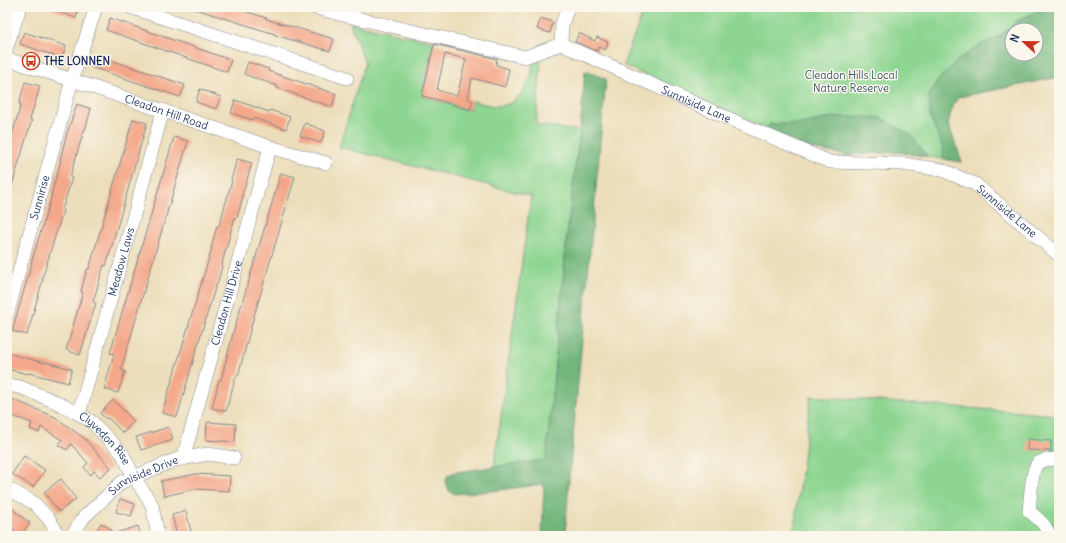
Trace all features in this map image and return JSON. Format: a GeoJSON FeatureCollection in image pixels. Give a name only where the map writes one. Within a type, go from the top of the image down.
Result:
{"type":"FeatureCollection","features":[{"type":"Feature","properties":{"kind":"street"},"geometry":{"type":"LineString","coordinates":[[7,46],[11,17],[20,7]]}},
{"type":"Feature","properties":{"kind":"street","name":"Sunnirise"},"geometry":{"type":"LineString","coordinates":[[7,315],[72,80],[96,7]]}},
{"type":"Feature","properties":{"kind":"street"},"geometry":{"type":"LineString","coordinates":[[130,7],[347,78]]}},
{"type":"Feature","properties":{"kind":"street"},"geometry":{"type":"LineString","coordinates":[[313,7],[524,57],[561,44],[562,24],[568,7]]}},
{"type":"Feature","properties":{"kind":"street","name":"Sunniside Lane"},"geometry":{"type":"LineString","coordinates":[[561,44],[757,132],[830,162],[903,164],[942,170],[975,184],[1059,255]]}},
{"type":"Feature","properties":{"kind":"street","name":"Cleadon Hill Road"},"geometry":{"type":"LineString","coordinates":[[7,59],[270,147],[326,163]]}},
{"type":"Feature","properties":{"kind":"street","name":"Meadow Laws"},"geometry":{"type":"LineString","coordinates":[[79,414],[163,110]]}},
{"type":"Feature","properties":{"kind":"street","name":"Cleadon Hill Drive"},"geometry":{"type":"LineString","coordinates":[[183,459],[270,147]]}},
{"type":"Feature","properties":{"kind":"street","name":"Clyvedon Rise"},"geometry":{"type":"LineString","coordinates":[[7,385],[20,387],[56,402],[92,422],[122,453],[134,477],[152,505],[158,536]]}},
{"type":"Feature","properties":{"kind":"street","name":"Sunniside Drive"},"geometry":{"type":"LineString","coordinates":[[72,536],[83,518],[122,482],[175,460],[208,454],[234,458]]}},
{"type":"Feature","properties":{"kind":"street"},"geometry":{"type":"LineString","coordinates":[[1049,536],[1042,523],[1029,511],[1034,470],[1038,464],[1044,460],[1059,459]]}},
{"type":"Feature","properties":{"kind":"street"},"geometry":{"type":"LineString","coordinates":[[7,488],[34,503],[49,519],[59,536]]}},
{"type":"Feature","properties":{"kind":"green space","name":"Cleadon Hills Local Nature Reserve"},"geometry":{"type":"Polygon","coordinates":[[[623,7],[1059,7],[1059,77],[957,97],[952,108],[948,124],[962,162],[898,152],[846,155],[808,148],[623,65],[642,15],[623,7]]]}},
{"type":"Feature","properties":{"kind":"green space"},"geometry":{"type":"Polygon","coordinates":[[[1038,11],[1059,12],[1059,77],[958,97],[952,108],[948,124],[962,162],[944,159],[942,146],[930,116],[929,95],[938,80],[957,61],[981,44],[999,37],[1004,33],[1004,62],[1044,62],[1044,22],[1016,22],[1038,11]]]}},
{"type":"Feature","properties":{"kind":"green space"},"geometry":{"type":"Polygon","coordinates":[[[350,23],[434,42],[422,96],[470,110],[473,101],[487,105],[501,106],[506,105],[516,99],[520,96],[531,76],[533,61],[541,61],[536,125],[580,131],[568,227],[546,461],[494,467],[531,196],[339,147],[365,63],[350,23]]]}},
{"type":"Feature","properties":{"kind":"green space"},"geometry":{"type":"Polygon","coordinates":[[[585,71],[606,79],[565,536],[542,536],[544,484],[455,494],[448,490],[445,482],[448,475],[456,472],[546,460],[568,227],[580,131],[585,71]]]}},
{"type":"Feature","properties":{"kind":"green space"},"geometry":{"type":"Polygon","coordinates":[[[835,117],[879,117],[911,135],[927,156],[898,152],[846,155],[808,148],[766,129],[770,124],[800,124],[835,117]]]}},
{"type":"Feature","properties":{"kind":"green space"},"geometry":{"type":"Polygon","coordinates":[[[811,396],[1059,415],[1059,536],[793,536],[811,396]]]}},
{"type":"Feature","properties":{"kind":"building"},"geometry":{"type":"Polygon","coordinates":[[[48,7],[79,7],[76,18],[48,7]]]}},
{"type":"Feature","properties":{"kind":"building"},"geometry":{"type":"Polygon","coordinates":[[[196,7],[231,7],[334,39],[330,51],[195,9],[196,7]]]}},
{"type":"Feature","properties":{"kind":"building"},"geometry":{"type":"Polygon","coordinates":[[[110,18],[231,60],[227,72],[106,30],[110,18]]]}},
{"type":"Feature","properties":{"kind":"building"},"geometry":{"type":"Polygon","coordinates":[[[541,18],[553,22],[550,33],[537,29],[541,18]]]}},
{"type":"Feature","properties":{"kind":"building"},"geometry":{"type":"Polygon","coordinates":[[[24,32],[66,46],[62,58],[20,44],[24,32]]]}},
{"type":"Feature","properties":{"kind":"building"},"geometry":{"type":"Polygon","coordinates":[[[579,33],[595,41],[597,37],[608,42],[605,50],[599,47],[597,51],[575,42],[579,33]]]}},
{"type":"Feature","properties":{"kind":"building"},"geometry":{"type":"Polygon","coordinates":[[[434,44],[497,59],[496,65],[509,69],[505,87],[472,78],[468,99],[473,101],[470,110],[422,96],[434,44]],[[445,54],[437,90],[457,96],[466,59],[445,54]]]}},
{"type":"Feature","properties":{"kind":"building"},"geometry":{"type":"Polygon","coordinates":[[[96,55],[185,85],[180,97],[91,67],[96,55]]]}},
{"type":"Feature","properties":{"kind":"building"},"geometry":{"type":"Polygon","coordinates":[[[248,62],[269,69],[268,71],[336,94],[332,107],[277,88],[277,86],[244,74],[248,62]]]}},
{"type":"Feature","properties":{"kind":"building"},"geometry":{"type":"Polygon","coordinates":[[[25,82],[40,86],[30,120],[32,120],[9,196],[7,196],[7,152],[21,104],[19,104],[25,82]]]}},
{"type":"Feature","properties":{"kind":"building"},"geometry":{"type":"Polygon","coordinates":[[[200,89],[221,97],[216,109],[196,102],[200,89]]]}},
{"type":"Feature","properties":{"kind":"building"},"geometry":{"type":"Polygon","coordinates":[[[235,100],[269,112],[270,110],[290,117],[286,129],[253,118],[252,120],[231,113],[235,100]]]}},
{"type":"Feature","properties":{"kind":"building"},"geometry":{"type":"Polygon","coordinates":[[[77,104],[91,109],[70,177],[72,178],[27,335],[12,331],[52,195],[67,133],[77,104]]]}},
{"type":"Feature","properties":{"kind":"building"},"geometry":{"type":"Polygon","coordinates":[[[133,119],[147,123],[106,266],[104,265],[93,302],[96,303],[80,355],[66,350],[83,292],[81,291],[87,269],[89,269],[133,119]]]}},
{"type":"Feature","properties":{"kind":"building"},"geometry":{"type":"Polygon","coordinates":[[[305,123],[325,131],[321,143],[300,136],[305,123]]]}},
{"type":"Feature","properties":{"kind":"building"},"geometry":{"type":"Polygon","coordinates":[[[174,137],[188,141],[121,370],[125,371],[118,393],[104,389],[114,354],[110,353],[174,137]]]}},
{"type":"Feature","properties":{"kind":"building"},"geometry":{"type":"Polygon","coordinates":[[[237,159],[252,163],[177,417],[162,413],[212,248],[217,226],[219,226],[237,159]]]}},
{"type":"Feature","properties":{"kind":"building"},"geometry":{"type":"Polygon","coordinates":[[[281,173],[295,177],[238,376],[236,376],[226,411],[212,408],[219,380],[221,380],[233,333],[281,173]]]}},
{"type":"Feature","properties":{"kind":"building"},"geometry":{"type":"Polygon","coordinates":[[[7,353],[72,369],[68,383],[7,369],[7,353]]]}},
{"type":"Feature","properties":{"kind":"building"},"geometry":{"type":"Polygon","coordinates":[[[7,399],[19,402],[55,417],[84,438],[111,468],[100,477],[94,471],[90,475],[84,467],[88,463],[71,444],[67,450],[58,445],[62,440],[41,427],[39,433],[30,429],[32,423],[7,414],[7,399]]]}},
{"type":"Feature","properties":{"kind":"building"},"geometry":{"type":"Polygon","coordinates":[[[113,400],[134,421],[123,433],[108,418],[106,419],[100,413],[113,400]]]}},
{"type":"Feature","properties":{"kind":"building"},"geometry":{"type":"Polygon","coordinates":[[[207,422],[236,424],[235,442],[206,440],[207,422]]]}},
{"type":"Feature","properties":{"kind":"building"},"geometry":{"type":"Polygon","coordinates":[[[169,427],[173,440],[141,450],[136,437],[169,427]]]}},
{"type":"Feature","properties":{"kind":"building"},"geometry":{"type":"Polygon","coordinates":[[[1028,439],[1051,441],[1051,451],[1027,450],[1028,439]]]}},
{"type":"Feature","properties":{"kind":"building"},"geometry":{"type":"Polygon","coordinates":[[[24,456],[45,470],[33,487],[12,474],[24,456]]]}},
{"type":"Feature","properties":{"kind":"building"},"geometry":{"type":"Polygon","coordinates":[[[196,474],[230,476],[229,491],[196,489],[164,496],[161,481],[196,474]]]}},
{"type":"Feature","properties":{"kind":"building"},"geometry":{"type":"Polygon","coordinates":[[[61,479],[76,499],[59,512],[44,492],[61,479]]]}},
{"type":"Feature","properties":{"kind":"building"},"geometry":{"type":"Polygon","coordinates":[[[120,499],[135,504],[131,516],[116,512],[120,499]]]}},
{"type":"Feature","properties":{"kind":"building"},"geometry":{"type":"Polygon","coordinates":[[[7,504],[30,523],[20,536],[10,536],[15,530],[8,524],[7,526],[7,504]]]}},
{"type":"Feature","properties":{"kind":"building"},"geometry":{"type":"Polygon","coordinates":[[[186,511],[192,536],[177,536],[172,515],[186,511]]]}},
{"type":"Feature","properties":{"kind":"building"},"geometry":{"type":"Polygon","coordinates":[[[101,523],[112,530],[110,536],[93,536],[101,523]]]}},
{"type":"Feature","properties":{"kind":"building"},"geometry":{"type":"Polygon","coordinates":[[[138,526],[141,536],[113,536],[113,534],[138,526]]]}},
{"type":"Feature","properties":{"kind":"place","name":"THE LONNEN"},"geometry":{"type":"Point","coordinates":[31,61]}}]}
